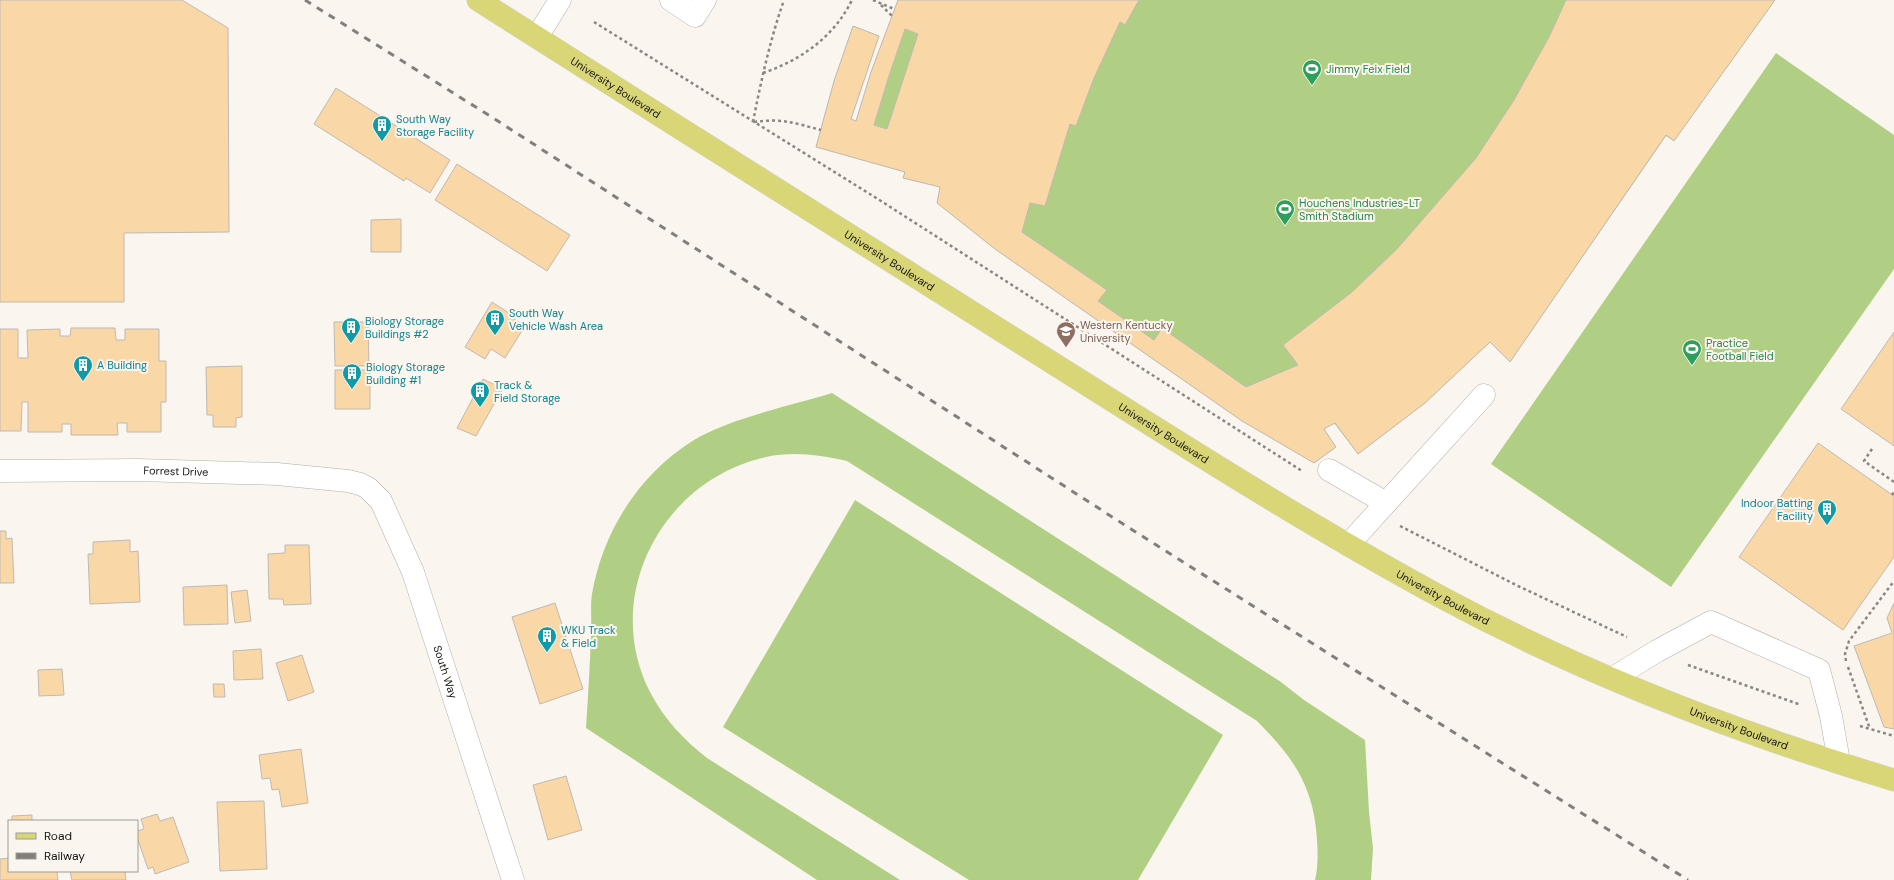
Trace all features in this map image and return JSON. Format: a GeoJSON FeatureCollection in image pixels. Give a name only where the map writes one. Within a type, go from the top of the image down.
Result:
{"type":"FeatureCollection","features":[{"type":"Feature","properties":{"kind":"main road","name":"University Boulevard"},"geometry":{"type":"LineString","coordinates":[[478,0],[1216,467],[1348,545],[1443,598],[1551,651],[1701,714],[1894,780]]}},
{"type":"Feature","properties":{"kind":"street"},"geometry":{"type":"LineString","coordinates":[[537,37],[560,0]]}},
{"type":"Feature","properties":{"kind":"street"},"geometry":{"type":"LineString","coordinates":[[671,0],[695,16],[705,0]]}},
{"type":"Feature","properties":{"kind":"street"},"geometry":{"type":"LineString","coordinates":[[1348,545],[1484,395]]}},
{"type":"Feature","properties":{"kind":"street","name":"Forrest Drive"},"geometry":{"type":"LineString","coordinates":[[0,471],[131,470],[316,477],[352,482]]}},
{"type":"Feature","properties":{"kind":"street"},"geometry":{"type":"LineString","coordinates":[[1329,470],[1386,503]]}},
{"type":"Feature","properties":{"kind":"street","name":"South Way"},"geometry":{"type":"LineString","coordinates":[[352,482],[368,488],[381,502],[410,566],[513,880]]}},
{"type":"Feature","properties":{"kind":"street"},"geometry":{"type":"LineString","coordinates":[[1613,678],[1657,651],[1711,622],[1819,670],[1831,716],[1839,762]]}},
{"type":"Feature","properties":{"kind":"path"},"geometry":{"type":"LineString","coordinates":[[753,122],[762,74],[775,26],[784,0]]}},
{"type":"Feature","properties":{"kind":"path"},"geometry":{"type":"LineString","coordinates":[[762,74],[784,66],[810,51],[830,32],[847,11],[852,0]]}},
{"type":"Feature","properties":{"kind":"path"},"geometry":{"type":"LineString","coordinates":[[873,0],[894,10]]}},
{"type":"Feature","properties":{"kind":"path"},"geometry":{"type":"LineString","coordinates":[[877,2],[892,16]]}},
{"type":"Feature","properties":{"kind":"path"},"geometry":{"type":"LineString","coordinates":[[594,22],[753,122],[774,119],[787,120],[821,130]]}},
{"type":"Feature","properties":{"kind":"path"},"geometry":{"type":"LineString","coordinates":[[1872,449],[1864,461],[1894,482]]}},
{"type":"Feature","properties":{"kind":"path"},"geometry":{"type":"LineString","coordinates":[[1870,729],[1845,654],[1849,641],[1894,581]]}},
{"type":"Feature","properties":{"kind":"green space","name":"Houchens Industries-LT Smith Stadium"},"geometry":{"type":"Polygon","coordinates":[[[898,0],[1775,0],[1674,141],[1666,136],[1510,362],[1490,342],[1425,403],[1358,454],[1334,423],[1324,429],[1336,447],[1314,463],[1242,421],[995,249],[937,203],[940,187],[903,178],[905,172],[816,147],[834,81],[853,26],[879,36],[851,119],[856,121],[871,72],[898,0]]]}},
{"type":"Feature","properties":{"kind":"green space","name":"Practice Football Field"},"geometry":{"type":"Polygon","coordinates":[[[1776,53],[1894,135],[1894,269],[1671,587],[1491,464],[1776,53]]]}},
{"type":"Feature","properties":{"kind":"green space"},"geometry":{"type":"Polygon","coordinates":[[[832,393],[1281,682],[1304,700],[1365,740],[1369,812],[1373,848],[1371,880],[1315,880],[1318,860],[1312,804],[1300,774],[1282,748],[1257,721],[847,461],[837,459],[796,454],[766,457],[729,470],[697,490],[671,516],[651,547],[638,582],[633,618],[637,655],[650,692],[668,720],[707,758],[900,880],[817,880],[586,728],[592,594],[597,571],[605,548],[626,506],[640,487],[656,470],[674,454],[694,440],[725,425],[832,393]]]}},
{"type":"Feature","properties":{"kind":"green space"},"geometry":{"type":"Polygon","coordinates":[[[855,500],[1223,735],[1138,880],[969,880],[723,727],[855,500]]]}},
{"type":"Feature","properties":{"kind":"building"},"geometry":{"type":"Polygon","coordinates":[[[0,0],[182,0],[228,28],[229,232],[124,233],[124,302],[0,302],[0,0]]]}},
{"type":"Feature","properties":{"kind":"building"},"geometry":{"type":"Polygon","coordinates":[[[898,0],[1139,0],[1125,25],[1120,22],[1094,78],[1076,126],[1070,124],[1045,206],[1030,203],[1022,232],[1107,290],[1098,301],[1154,340],[1162,328],[1246,387],[1298,365],[1283,345],[1352,292],[1397,249],[1476,158],[1514,100],[1549,37],[1566,0],[1775,0],[1674,141],[1666,135],[1510,362],[1490,342],[1425,403],[1358,454],[1335,423],[1324,429],[1336,447],[1314,463],[1242,421],[995,249],[937,203],[940,187],[903,178],[905,172],[816,147],[834,81],[853,26],[879,36],[851,119],[856,121],[871,72],[898,0]],[[905,29],[874,125],[887,129],[918,34],[905,29]]]}},
{"type":"Feature","properties":{"kind":"building","name":"South Way Storage Facility"},"geometry":{"type":"Polygon","coordinates":[[[336,88],[450,160],[430,193],[406,178],[404,181],[314,124],[336,88]]]}},
{"type":"Feature","properties":{"kind":"building"},"geometry":{"type":"Polygon","coordinates":[[[457,164],[570,235],[547,271],[435,200],[457,164]]]}},
{"type":"Feature","properties":{"kind":"building"},"geometry":{"type":"Polygon","coordinates":[[[401,219],[401,252],[371,252],[371,220],[401,219]]]}},
{"type":"Feature","properties":{"kind":"building","name":"South Way Vehicle Wash Area"},"geometry":{"type":"Polygon","coordinates":[[[492,302],[512,315],[511,317],[525,326],[505,358],[491,349],[485,359],[465,347],[492,302]]]}},
{"type":"Feature","properties":{"kind":"building","name":"Biology Storage Buildings #2"},"geometry":{"type":"Polygon","coordinates":[[[334,322],[368,322],[369,366],[335,366],[334,322]]]}},
{"type":"Feature","properties":{"kind":"building","name":"A Building"},"geometry":{"type":"Polygon","coordinates":[[[71,328],[115,328],[116,340],[125,340],[125,329],[159,329],[159,361],[166,361],[166,402],[161,402],[161,432],[127,432],[127,423],[117,423],[118,435],[71,435],[71,424],[62,424],[62,432],[28,432],[28,402],[22,402],[21,431],[0,431],[0,329],[18,329],[18,358],[28,358],[27,330],[60,329],[60,336],[70,336],[71,328]]]}},
{"type":"Feature","properties":{"kind":"building"},"geometry":{"type":"Polygon","coordinates":[[[1894,332],[1894,446],[1841,409],[1894,332]]]}},
{"type":"Feature","properties":{"kind":"building"},"geometry":{"type":"Polygon","coordinates":[[[242,366],[242,417],[236,418],[236,427],[213,427],[213,415],[207,415],[206,367],[242,366]]]}},
{"type":"Feature","properties":{"kind":"building","name":"Biology Storage Building #1"},"geometry":{"type":"Polygon","coordinates":[[[335,370],[370,370],[370,409],[335,409],[335,370]]]}},
{"type":"Feature","properties":{"kind":"building","name":"Track & Field Storage"},"geometry":{"type":"Polygon","coordinates":[[[483,379],[493,384],[494,382],[503,388],[476,436],[457,428],[483,379]]]}},
{"type":"Feature","properties":{"kind":"building","name":"Indoor Batting Facility"},"geometry":{"type":"Polygon","coordinates":[[[1818,443],[1894,496],[1894,557],[1843,630],[1739,557],[1818,443]]]}},
{"type":"Feature","properties":{"kind":"building"},"geometry":{"type":"Polygon","coordinates":[[[0,531],[6,531],[6,539],[12,538],[14,583],[0,583],[0,531]]]}},
{"type":"Feature","properties":{"kind":"building"},"geometry":{"type":"Polygon","coordinates":[[[130,540],[130,552],[138,551],[140,602],[90,604],[88,554],[93,554],[93,542],[130,540]]]}},
{"type":"Feature","properties":{"kind":"building"},"geometry":{"type":"Polygon","coordinates":[[[285,545],[309,545],[311,604],[284,605],[283,599],[269,599],[268,554],[285,553],[285,545]]]}},
{"type":"Feature","properties":{"kind":"building"},"geometry":{"type":"Polygon","coordinates":[[[227,585],[228,624],[184,625],[183,587],[227,585]]]}},
{"type":"Feature","properties":{"kind":"building"},"geometry":{"type":"Polygon","coordinates":[[[247,590],[251,621],[235,623],[231,592],[247,590]]]}},
{"type":"Feature","properties":{"kind":"building","name":"WKU Track & Field"},"geometry":{"type":"Polygon","coordinates":[[[555,603],[583,689],[540,704],[512,617],[555,603]]]}},
{"type":"Feature","properties":{"kind":"building"},"geometry":{"type":"Polygon","coordinates":[[[1894,603],[1894,729],[1884,727],[1854,646],[1892,633],[1887,618],[1894,603]]]}},
{"type":"Feature","properties":{"kind":"building"},"geometry":{"type":"Polygon","coordinates":[[[261,649],[263,679],[234,680],[233,651],[261,649]]]}},
{"type":"Feature","properties":{"kind":"building"},"geometry":{"type":"Polygon","coordinates":[[[302,655],[314,692],[288,701],[276,663],[302,655]]]}},
{"type":"Feature","properties":{"kind":"building"},"geometry":{"type":"Polygon","coordinates":[[[62,669],[64,695],[39,696],[38,670],[62,669]]]}},
{"type":"Feature","properties":{"kind":"building"},"geometry":{"type":"Polygon","coordinates":[[[213,684],[224,684],[225,697],[214,697],[213,684]]]}},
{"type":"Feature","properties":{"kind":"building"},"geometry":{"type":"Polygon","coordinates":[[[301,749],[308,803],[282,807],[279,789],[272,790],[270,778],[262,779],[259,755],[301,749]]]}},
{"type":"Feature","properties":{"kind":"building"},"geometry":{"type":"Polygon","coordinates":[[[566,776],[582,830],[548,840],[533,785],[566,776]]]}},
{"type":"Feature","properties":{"kind":"building"},"geometry":{"type":"Polygon","coordinates":[[[264,801],[267,869],[220,871],[217,802],[264,801]]]}},
{"type":"Feature","properties":{"kind":"building"},"geometry":{"type":"Polygon","coordinates":[[[157,814],[160,821],[173,817],[189,862],[155,874],[153,867],[148,869],[138,840],[138,831],[144,829],[141,819],[157,814]]]}},
{"type":"Feature","properties":{"kind":"building"},"geometry":{"type":"Polygon","coordinates":[[[32,815],[32,820],[12,820],[12,816],[32,815]]]}},
{"type":"Feature","properties":{"kind":"building"},"geometry":{"type":"Polygon","coordinates":[[[8,858],[8,872],[57,872],[58,880],[0,880],[0,859],[8,858]]]}},
{"type":"Feature","properties":{"kind":"building"},"geometry":{"type":"Polygon","coordinates":[[[70,872],[125,872],[126,880],[72,880],[70,872]]]}},
{"type":"Feature","properties":{"kind":"railway"},"geometry":{"type":"LineString","coordinates":[[305,0],[490,116],[1134,531],[1688,880]]}},
{"type":"Feature","properties":{"kind":"place","name":"Jimmy Feix Field"},"geometry":{"type":"Point","coordinates":[1312,86]}},
{"type":"Feature","properties":{"kind":"place","name":"South Way Storage Facility"},"geometry":{"type":"Point","coordinates":[382,142]}},
{"type":"Feature","properties":{"kind":"place","name":"Houchens Industries-LT Smith Stadium"},"geometry":{"type":"Point","coordinates":[1285,226]}},
{"type":"Feature","properties":{"kind":"place","name":"South Way Vehicle Wash Area"},"geometry":{"type":"Point","coordinates":[495,336]}},
{"type":"Feature","properties":{"kind":"place","name":"Biology Storage Buildings #2"},"geometry":{"type":"Point","coordinates":[351,344]}},
{"type":"Feature","properties":{"kind":"place","name":"Western Kentucky University"},"geometry":{"type":"Point","coordinates":[1066,348]}},
{"type":"Feature","properties":{"kind":"place","name":"Practice Football Field"},"geometry":{"type":"Point","coordinates":[1692,366]}},
{"type":"Feature","properties":{"kind":"place","name":"A Building"},"geometry":{"type":"Point","coordinates":[83,382]}},
{"type":"Feature","properties":{"kind":"place","name":"Biology Storage Building #1"},"geometry":{"type":"Point","coordinates":[352,390]}},
{"type":"Feature","properties":{"kind":"place","name":"Track & Field Storage"},"geometry":{"type":"Point","coordinates":[480,408]}},
{"type":"Feature","properties":{"kind":"place","name":"Indoor Batting Facility"},"geometry":{"type":"Point","coordinates":[1827,526]}},
{"type":"Feature","properties":{"kind":"place","name":"WKU Track & Field"},"geometry":{"type":"Point","coordinates":[547,653]}}]}
